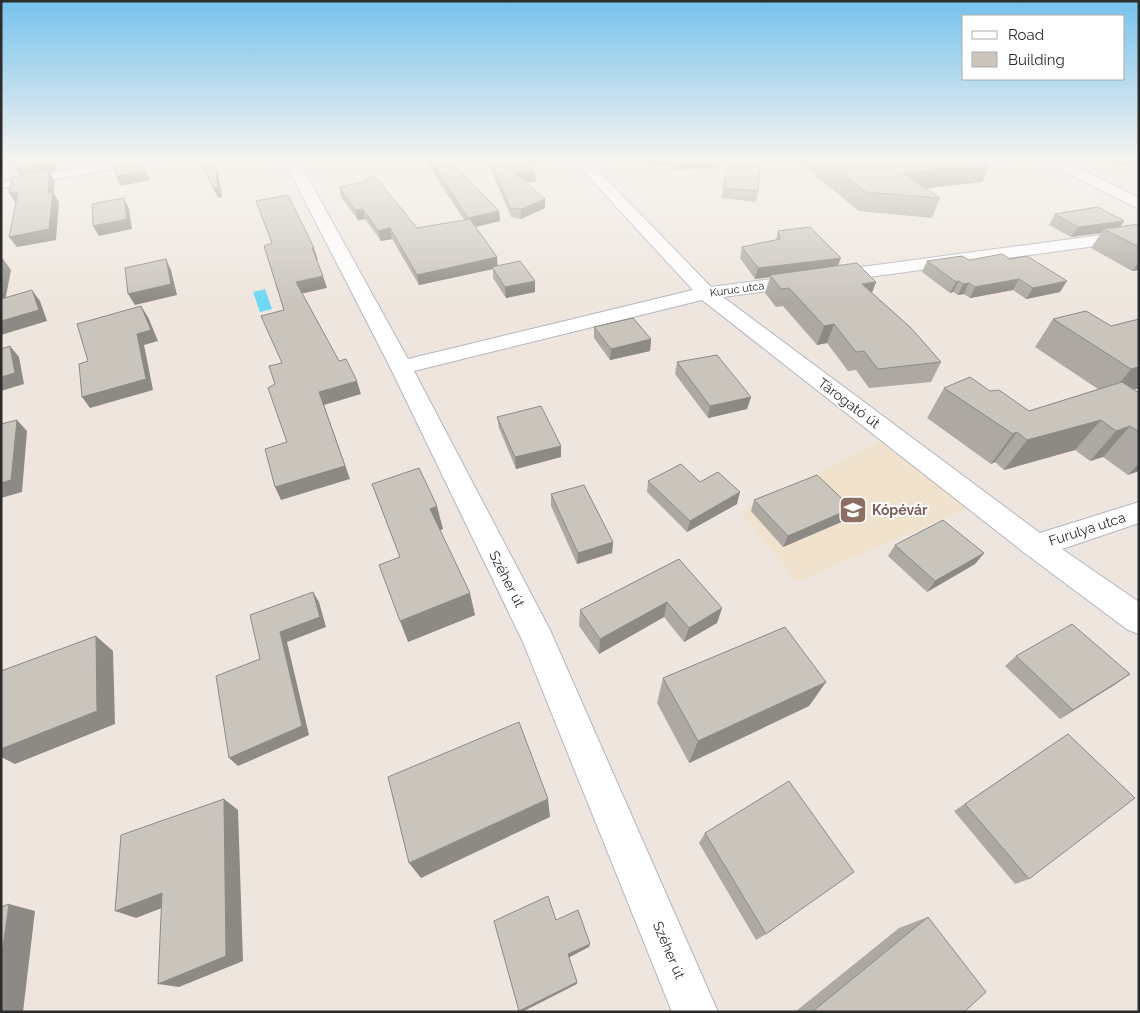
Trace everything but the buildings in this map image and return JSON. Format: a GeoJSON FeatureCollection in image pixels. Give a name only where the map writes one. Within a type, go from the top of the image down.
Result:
{"type":"FeatureCollection","features":[{"type":"Feature","properties":{"kind":"street","name":"Széher út"},"geometry":{"type":"LineString","coordinates":[[316,207],[401,368],[538,640],[695,1012]]}},
{"type":"Feature","properties":{"kind":"street","name":"Tárogató út"},"geometry":{"type":"LineString","coordinates":[[625,207],[706,293],[1036,546],[1139,620]]}},
{"type":"Feature","properties":{"kind":"street","name":"Kuruc utca"},"geometry":{"type":"LineString","coordinates":[[401,368],[706,293],[1139,235]]}},
{"type":"Feature","properties":{"kind":"street","name":"Furulya utca"},"geometry":{"type":"LineString","coordinates":[[1036,546],[1139,512]]}},
{"type":"Feature","properties":{"kind":"shaded area","name":"Kópévár"},"geometry":{"type":"Polygon","coordinates":[[[883,440],[966,509],[797,582],[741,512],[883,440]]]}},
{"type":"Feature","properties":{"kind":"water"},"geometry":{"type":"Polygon","coordinates":[[[265,289],[272,309],[260,312],[253,292],[265,289]]]}},
{"type":"Feature","properties":{"kind":"place","name":"Kópévár"},"geometry":{"type":"Point","coordinates":[853,510]}}]}
